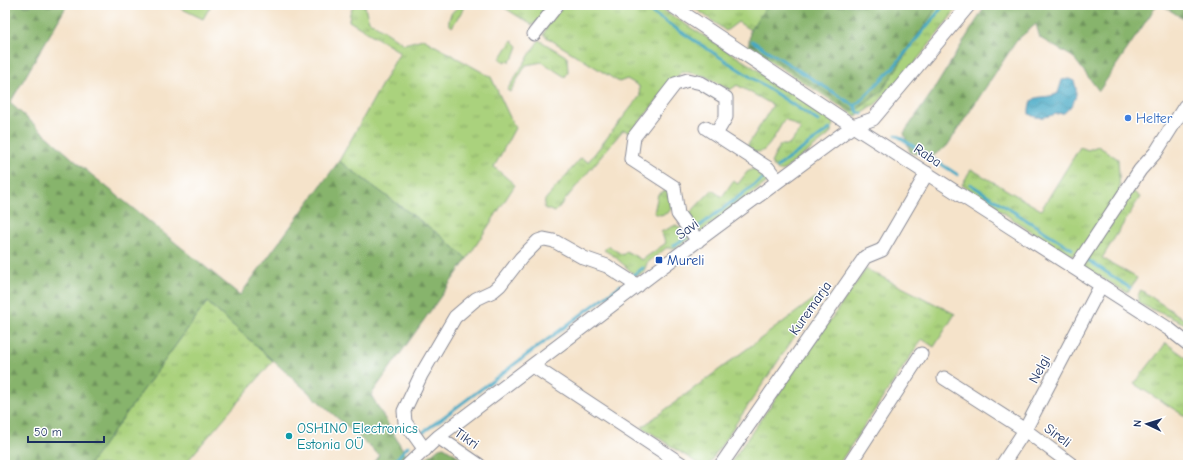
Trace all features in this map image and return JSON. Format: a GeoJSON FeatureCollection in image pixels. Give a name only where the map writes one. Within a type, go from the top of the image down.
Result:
{"type":"FeatureCollection","features":[{"type":"Feature","properties":{"kind":"street"},"geometry":{"type":"LineString","coordinates":[[534,34],[557,5]]}},
{"type":"Feature","properties":{"kind":"street","name":"Raba"},"geometry":{"type":"LineString","coordinates":[[671,5],[853,126],[1169,329],[1188,344]]}},
{"type":"Feature","properties":{"kind":"street","name":"Savi"},"geometry":{"type":"LineString","coordinates":[[408,465],[438,438],[778,181],[853,126],[873,119],[969,5]]}},
{"type":"Feature","properties":{"kind":"street"},"geometry":{"type":"LineString","coordinates":[[698,241],[678,214],[674,187],[631,159],[634,137],[674,84],[688,80],[700,83],[726,98],[726,117],[711,131],[768,168],[778,181]]}},
{"type":"Feature","properties":{"kind":"street"},"geometry":{"type":"LineString","coordinates":[[1075,268],[1140,170],[1156,152],[1185,106]]}},
{"type":"Feature","properties":{"kind":"street","name":"Kuremarja"},"geometry":{"type":"LineString","coordinates":[[721,465],[865,257],[882,250],[927,173]]}},
{"type":"Feature","properties":{"kind":"street"},"geometry":{"type":"LineString","coordinates":[[425,450],[405,422],[404,411],[421,375],[455,317],[476,299],[493,291],[500,285],[521,258],[538,241],[544,239],[554,241],[584,258],[607,266],[638,286]]}},
{"type":"Feature","properties":{"kind":"street","name":"Nelgi"},"geometry":{"type":"LineString","coordinates":[[1002,465],[1025,430],[1101,286]]}},
{"type":"Feature","properties":{"kind":"street","name":"Raba"},"geometry":{"type":"LineString","coordinates":[[1169,329],[1188,337]]}},
{"type":"Feature","properties":{"kind":"street"},"geometry":{"type":"LineString","coordinates":[[849,465],[922,354]]}},
{"type":"Feature","properties":{"kind":"street"},"geometry":{"type":"LineString","coordinates":[[533,366],[683,465]]}},
{"type":"Feature","properties":{"kind":"street","name":"Sireli"},"geometry":{"type":"LineString","coordinates":[[944,378],[1025,430],[1072,465]]}},
{"type":"Feature","properties":{"kind":"street","name":"Tikri"},"geometry":{"type":"LineString","coordinates":[[438,438],[479,465]]}},
{"type":"Feature","properties":{"kind":"green space"},"geometry":{"type":"Polygon","coordinates":[[[5,5],[63,5],[66,7],[10,103],[82,167],[240,295],[339,161],[441,236],[467,259],[371,395],[410,462],[408,465],[372,465],[379,455],[207,302],[89,465],[5,465],[5,5]]]}},
{"type":"Feature","properties":{"kind":"green space"},"geometry":{"type":"Polygon","coordinates":[[[174,5],[211,5],[203,19],[174,5]]]}},
{"type":"Feature","properties":{"kind":"green space"},"geometry":{"type":"Polygon","coordinates":[[[354,5],[366,5],[365,8],[369,21],[404,44],[423,39],[491,77],[515,128],[494,167],[515,185],[467,259],[441,236],[339,161],[400,52],[349,21],[350,13],[354,5]]]}},
{"type":"Feature","properties":{"kind":"green space"},"geometry":{"type":"Polygon","coordinates":[[[500,5],[550,5],[539,21],[532,25],[500,5]]]}},
{"type":"Feature","properties":{"kind":"green space"},"geometry":{"type":"Polygon","coordinates":[[[563,5],[655,5],[824,112],[833,121],[832,130],[828,136],[784,170],[778,171],[771,163],[780,145],[789,145],[801,129],[785,119],[767,148],[757,152],[752,151],[746,148],[773,105],[737,85],[730,90],[705,76],[682,71],[631,132],[623,130],[555,212],[544,208],[545,200],[581,158],[588,162],[640,96],[639,86],[627,79],[619,82],[543,35],[548,25],[563,5]]]}},
{"type":"Feature","properties":{"kind":"green space"},"geometry":{"type":"Polygon","coordinates":[[[691,5],[768,5],[750,30],[738,22],[726,31],[691,5]]]}},
{"type":"Feature","properties":{"kind":"green space"},"geometry":{"type":"Polygon","coordinates":[[[768,5],[938,5],[882,91],[857,110],[851,110],[749,43],[750,30],[768,5]]]}},
{"type":"Feature","properties":{"kind":"green space"},"geometry":{"type":"Polygon","coordinates":[[[938,5],[959,5],[896,84],[868,110],[856,116],[749,47],[749,43],[851,110],[857,110],[882,91],[938,5]]]}},
{"type":"Feature","properties":{"kind":"green space"},"geometry":{"type":"Polygon","coordinates":[[[986,5],[1157,5],[1099,91],[1073,57],[1040,38],[1036,24],[1017,40],[947,146],[930,158],[910,152],[904,133],[933,91],[986,5]]]}},
{"type":"Feature","properties":{"kind":"green space"},"geometry":{"type":"Polygon","coordinates":[[[1162,5],[1188,5],[1188,22],[1162,5]]]}},
{"type":"Feature","properties":{"kind":"green space"},"geometry":{"type":"Polygon","coordinates":[[[460,7],[464,8],[452,27],[449,24],[450,16],[455,9],[460,7]]]}},
{"type":"Feature","properties":{"kind":"green space"},"geometry":{"type":"Polygon","coordinates":[[[512,40],[518,46],[514,57],[510,61],[505,62],[500,59],[512,40]]]}},
{"type":"Feature","properties":{"kind":"green space"},"geometry":{"type":"Polygon","coordinates":[[[539,40],[567,57],[568,72],[565,77],[542,62],[526,65],[510,92],[507,90],[539,40]]]}},
{"type":"Feature","properties":{"kind":"green space"},"geometry":{"type":"Polygon","coordinates":[[[1098,146],[1118,159],[1120,191],[1081,249],[1072,256],[1060,251],[962,185],[971,169],[1041,210],[1080,147],[1088,150],[1098,146]]]}},
{"type":"Feature","properties":{"kind":"green space"},"geometry":{"type":"Polygon","coordinates":[[[753,169],[764,173],[768,179],[766,183],[702,231],[698,231],[691,223],[689,214],[712,190],[722,197],[733,181],[738,184],[747,172],[753,169]]]}},
{"type":"Feature","properties":{"kind":"green space"},"geometry":{"type":"Polygon","coordinates":[[[1130,189],[1140,197],[1102,258],[1137,278],[1129,291],[1126,292],[1082,266],[1130,189]]]}},
{"type":"Feature","properties":{"kind":"green space"},"geometry":{"type":"Polygon","coordinates":[[[668,190],[672,207],[668,213],[660,215],[654,213],[658,194],[668,190]]]}},
{"type":"Feature","properties":{"kind":"green space"},"geometry":{"type":"Polygon","coordinates":[[[676,225],[685,231],[690,239],[676,248],[666,248],[647,263],[644,272],[636,276],[614,256],[604,250],[608,246],[623,255],[626,251],[642,260],[666,243],[661,232],[676,225]]]}},
{"type":"Feature","properties":{"kind":"green space"},"geometry":{"type":"Polygon","coordinates":[[[866,269],[955,314],[934,347],[922,339],[838,465],[729,465],[866,269]]]}},
{"type":"Feature","properties":{"kind":"green space"},"geometry":{"type":"Polygon","coordinates":[[[826,290],[708,465],[700,465],[642,427],[826,290]]]}},
{"type":"Feature","properties":{"kind":"green space"},"geometry":{"type":"Polygon","coordinates":[[[1141,290],[1188,322],[1188,325],[1142,305],[1138,302],[1138,295],[1141,290]]]}},
{"type":"Feature","properties":{"kind":"green space"},"geometry":{"type":"Polygon","coordinates":[[[207,302],[273,361],[184,465],[89,465],[207,302]]]}},
{"type":"Feature","properties":{"kind":"green space"},"geometry":{"type":"Polygon","coordinates":[[[1166,343],[1188,359],[1188,418],[1134,384],[1166,343]]]}},
{"type":"Feature","properties":{"kind":"green space"},"geometry":{"type":"Polygon","coordinates":[[[444,447],[472,465],[418,465],[439,448],[444,447]]]}},
{"type":"Feature","properties":{"kind":"water"},"geometry":{"type":"Polygon","coordinates":[[[1069,79],[1074,81],[1076,94],[1071,106],[1064,113],[1042,117],[1029,114],[1029,107],[1034,99],[1058,93],[1062,80],[1069,79]]]}},
{"type":"Feature","properties":{"kind":"waterway"},"geometry":{"type":"LineString","coordinates":[[640,5],[818,121]]}},
{"type":"Feature","properties":{"kind":"waterway"},"geometry":{"type":"LineString","coordinates":[[855,106],[893,68],[944,5]]}},
{"type":"Feature","properties":{"kind":"waterway"},"geometry":{"type":"LineString","coordinates":[[752,41],[855,106],[858,112],[862,114]]}},
{"type":"Feature","properties":{"kind":"waterway"},"geometry":{"type":"LineString","coordinates":[[777,167],[830,129]]}},
{"type":"Feature","properties":{"kind":"waterway"},"geometry":{"type":"LineString","coordinates":[[896,135],[958,175]]}},
{"type":"Feature","properties":{"kind":"waterway"},"geometry":{"type":"LineString","coordinates":[[697,228],[764,178]]}},
{"type":"Feature","properties":{"kind":"waterway"},"geometry":{"type":"LineString","coordinates":[[970,184],[1072,249]]}},
{"type":"Feature","properties":{"kind":"waterway"},"geometry":{"type":"LineString","coordinates":[[674,245],[685,238]]}},
{"type":"Feature","properties":{"kind":"waterway"},"geometry":{"type":"LineString","coordinates":[[1088,260],[1130,288]]}},
{"type":"Feature","properties":{"kind":"waterway"},"geometry":{"type":"LineString","coordinates":[[633,275],[643,268]]}},
{"type":"Feature","properties":{"kind":"waterway"},"geometry":{"type":"LineString","coordinates":[[422,433],[621,285]]}},
{"type":"Feature","properties":{"kind":"waterway"},"geometry":{"type":"LineString","coordinates":[[391,465],[408,446]]}},
{"type":"Feature","properties":{"kind":"place","name":"Helter"},"geometry":{"type":"Point","coordinates":[1128,118]}},
{"type":"Feature","properties":{"kind":"place","name":"Mureli"},"geometry":{"type":"Point","coordinates":[659,260]}},
{"type":"Feature","properties":{"kind":"place","name":"OSHINO Electronics Estonia OÜ"},"geometry":{"type":"Point","coordinates":[289,436]}}]}
